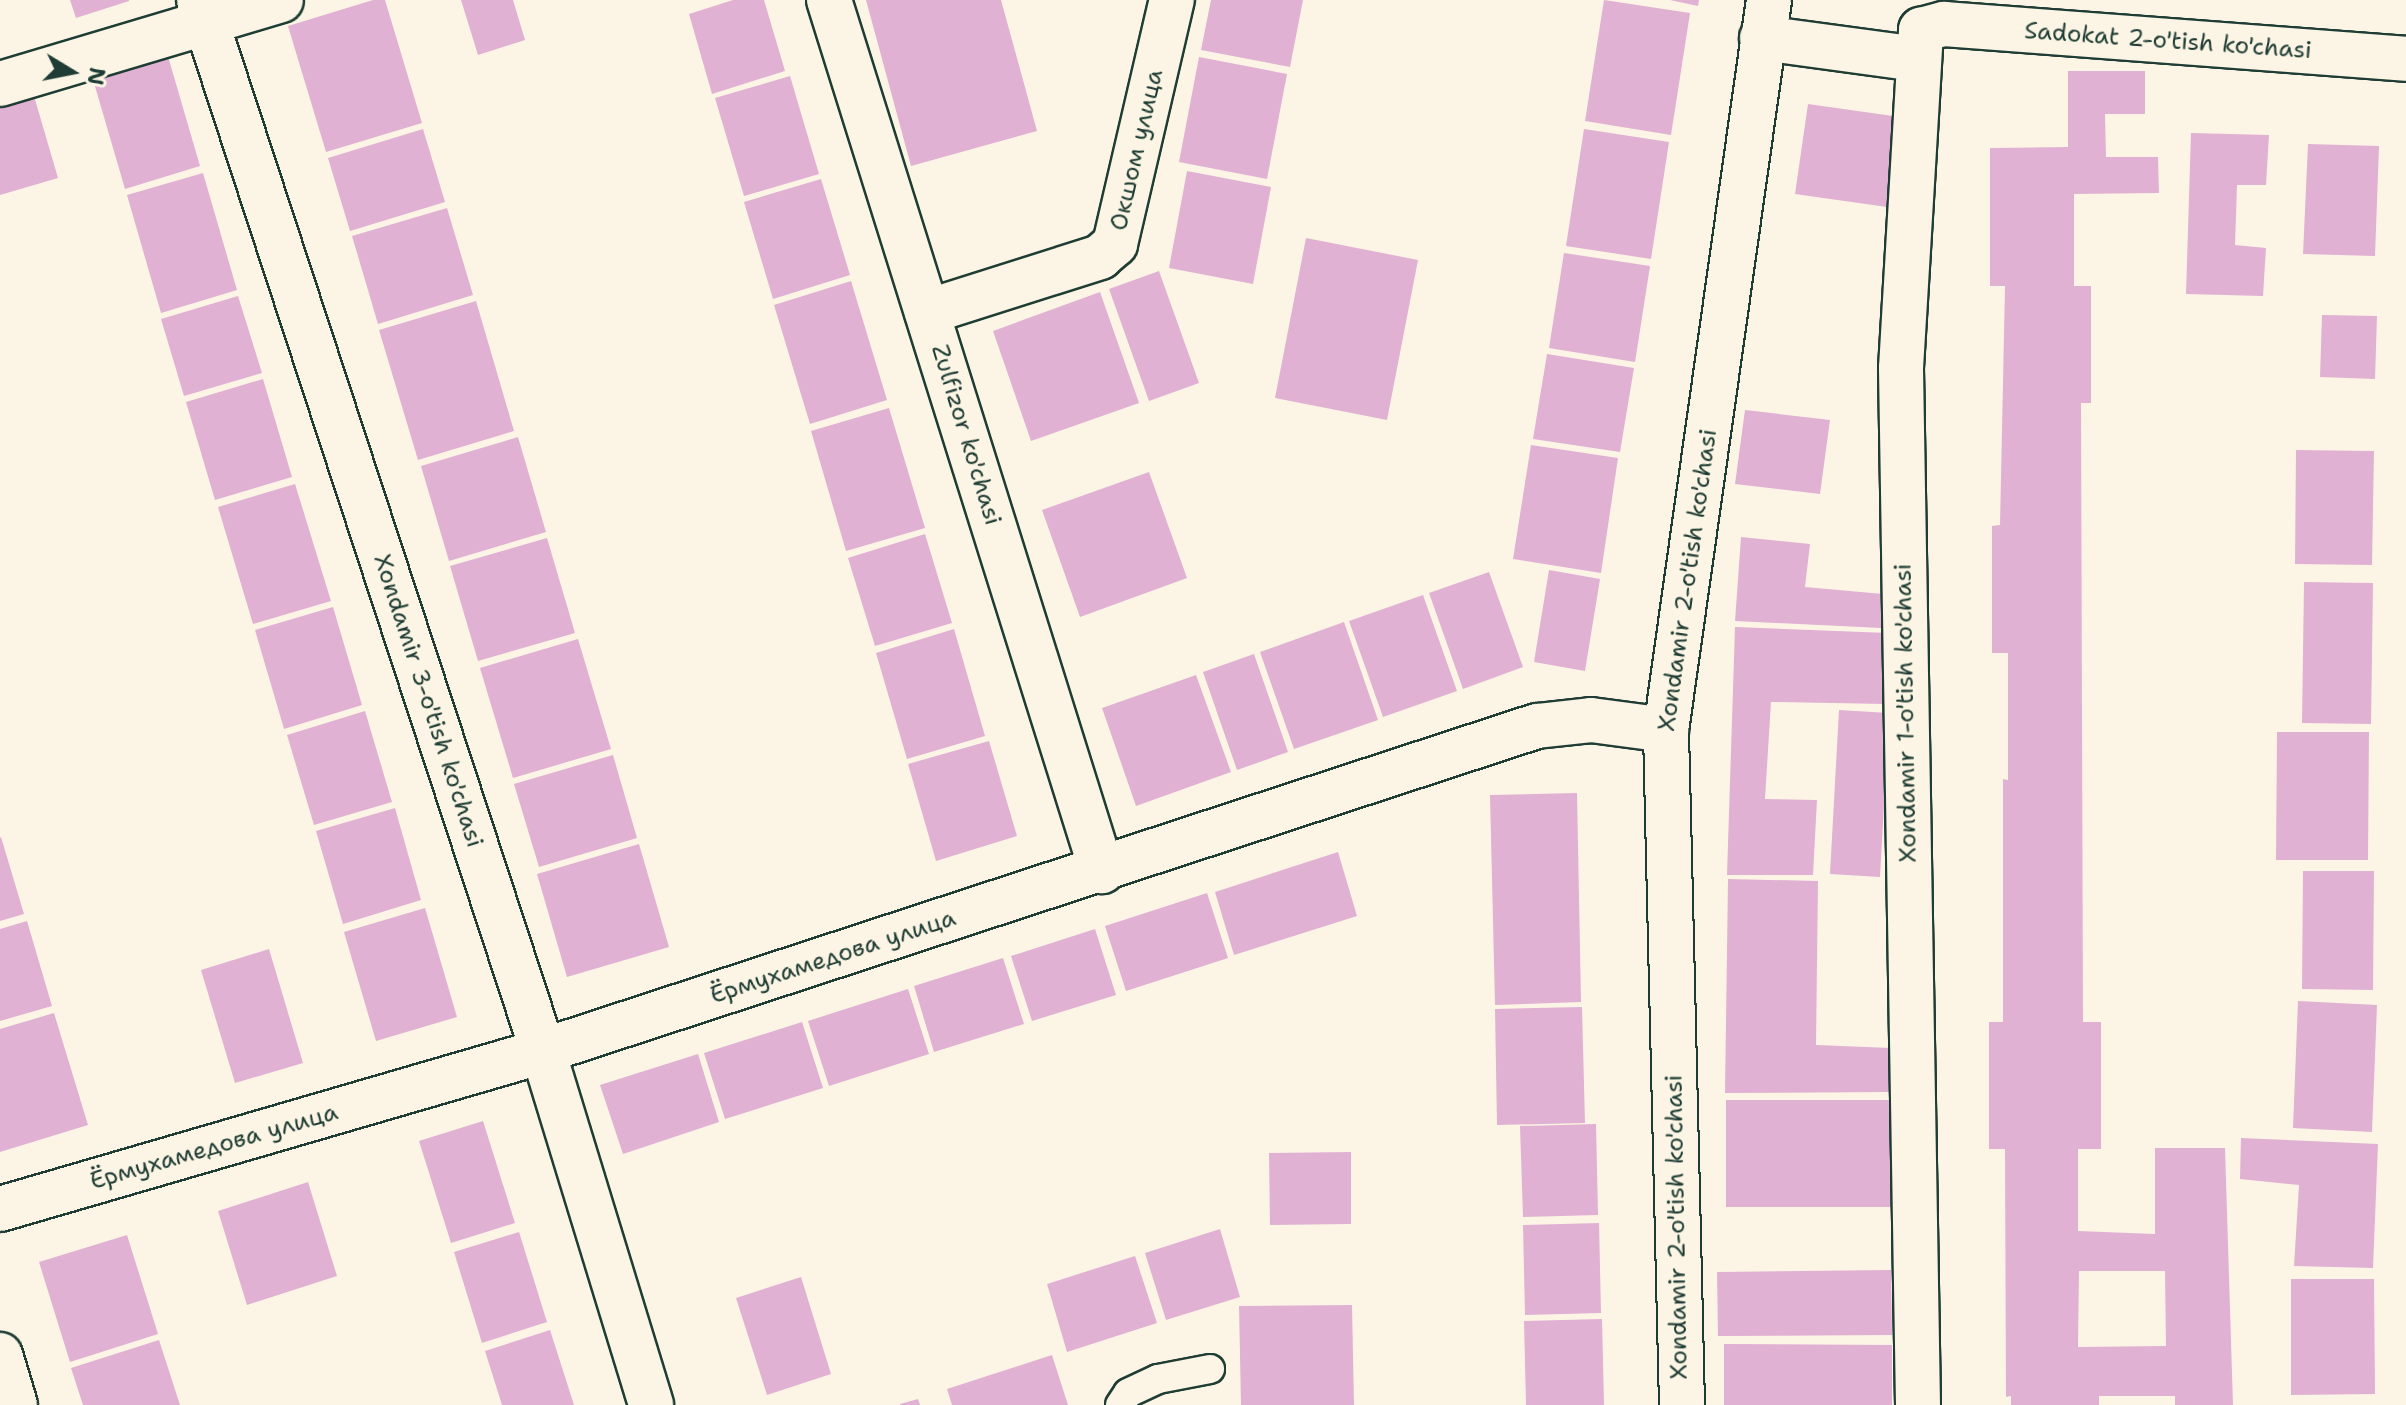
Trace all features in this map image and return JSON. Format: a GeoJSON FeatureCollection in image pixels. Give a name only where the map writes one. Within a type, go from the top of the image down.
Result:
{"type":"FeatureCollection","features":[{"type":"Feature","properties":{"kind":"street"},"geometry":{"type":"LineString","coordinates":[[0,84],[202,11],[281,0]]}},
{"type":"Feature","properties":{"kind":"street","name":"Zulfizor ko'chasi"},"geometry":{"type":"LineString","coordinates":[[829,0],[1102,871]]}},
{"type":"Feature","properties":{"kind":"street","name":"Окшом улица"},"geometry":{"type":"LineString","coordinates":[[927,312],[1100,257],[1115,244],[1172,0]]}},
{"type":"Feature","properties":{"kind":"street","name":"Xondamir 3-o'tish ko'chasi"},"geometry":{"type":"LineString","coordinates":[[202,11],[543,1051],[651,1405]]}},
{"type":"Feature","properties":{"kind":"street","name":"Sadokat 2-o'tish ko'chasi"},"geometry":{"type":"LineString","coordinates":[[1766,19],[1923,43],[2406,59]]}},
{"type":"Feature","properties":{"kind":"street","name":"Xondamir 2-o'tish ko'chasi"},"geometry":{"type":"LineString","coordinates":[[1682,1405],[1666,730],[1766,19]]}},
{"type":"Feature","properties":{"kind":"street","name":"Xondamir 1-o'tish ko'chasi"},"geometry":{"type":"LineString","coordinates":[[1918,1405],[1901,368],[1923,43]]}},
{"type":"Feature","properties":{"kind":"street","name":"Ёрмухамедова улица"},"geometry":{"type":"LineString","coordinates":[[0,1209],[543,1051],[1102,871],[1537,726],[1591,720],[1666,730]]}},
{"type":"Feature","properties":{"kind":"street"},"geometry":{"type":"LineString","coordinates":[[0,1355],[15,1405]]}},
{"type":"Feature","properties":{"kind":"lane"},"geometry":{"type":"LineString","coordinates":[[1120,1405],[1128,1393],[1158,1379],[1210,1369]]}},
{"type":"Feature","properties":{"kind":"building"},"geometry":{"type":"Polygon","coordinates":[[[70,0],[129,0],[129,1],[76,18],[70,0]]]}},
{"type":"Feature","properties":{"kind":"building"},"geometry":{"type":"Polygon","coordinates":[[[373,0],[385,0],[422,123],[326,152],[288,26],[373,0]]]}},
{"type":"Feature","properties":{"kind":"building"},"geometry":{"type":"Polygon","coordinates":[[[461,0],[513,0],[525,40],[478,55],[461,0]]]}},
{"type":"Feature","properties":{"kind":"building"},"geometry":{"type":"Polygon","coordinates":[[[733,0],[764,0],[785,71],[712,94],[689,14],[733,0]]]}},
{"type":"Feature","properties":{"kind":"building"},"geometry":{"type":"Polygon","coordinates":[[[866,0],[1001,0],[1037,131],[911,166],[866,0]]]}},
{"type":"Feature","properties":{"kind":"building"},"geometry":{"type":"Polygon","coordinates":[[[1211,0],[1303,0],[1290,67],[1201,50],[1211,0]]]}},
{"type":"Feature","properties":{"kind":"building"},"geometry":{"type":"Polygon","coordinates":[[[1604,0],[1690,13],[1671,135],[1585,121],[1604,0]]]}},
{"type":"Feature","properties":{"kind":"building"},"geometry":{"type":"Polygon","coordinates":[[[1670,0],[1699,0],[1698,6],[1670,0]]]}},
{"type":"Feature","properties":{"kind":"building"},"geometry":{"type":"Polygon","coordinates":[[[167,53],[200,166],[125,189],[92,76],[167,53]]]}},
{"type":"Feature","properties":{"kind":"building"},"geometry":{"type":"Polygon","coordinates":[[[1199,57],[1287,74],[1267,179],[1179,162],[1199,57]]]}},
{"type":"Feature","properties":{"kind":"building"},"geometry":{"type":"Polygon","coordinates":[[[2068,71],[2145,71],[2145,114],[2105,114],[2106,157],[2158,157],[2159,193],[2074,194],[2074,286],[2091,286],[2091,403],[2081,403],[2083,1022],[2101,1022],[2101,1149],[2078,1149],[2078,1231],[2155,1234],[2155,1148],[2225,1148],[2233,1405],[2175,1405],[2175,1396],[2099,1396],[2099,1405],[2011,1405],[2011,1396],[2006,1397],[2005,1149],[1989,1149],[1989,1022],[2003,1022],[2003,779],[2008,780],[2008,653],[1992,653],[1992,526],[2000,525],[2005,286],[1990,286],[1990,148],[2068,147],[2068,71]],[[2079,1271],[2078,1347],[2166,1346],[2165,1271],[2079,1271]]]}},
{"type":"Feature","properties":{"kind":"building"},"geometry":{"type":"Polygon","coordinates":[[[790,76],[819,174],[744,196],[715,98],[790,76]]]}},
{"type":"Feature","properties":{"kind":"building"},"geometry":{"type":"Polygon","coordinates":[[[34,96],[58,178],[0,195],[0,107],[34,96]]]}},
{"type":"Feature","properties":{"kind":"building"},"geometry":{"type":"Polygon","coordinates":[[[1808,104],[1900,117],[1887,207],[1795,194],[1808,104]]]}},
{"type":"Feature","properties":{"kind":"building"},"geometry":{"type":"Polygon","coordinates":[[[423,129],[445,202],[350,231],[328,158],[423,129]]]}},
{"type":"Feature","properties":{"kind":"building"},"geometry":{"type":"Polygon","coordinates":[[[1584,129],[1669,142],[1651,259],[1566,246],[1584,129]]]}},
{"type":"Feature","properties":{"kind":"building"},"geometry":{"type":"Polygon","coordinates":[[[2191,133],[2269,135],[2266,185],[2237,185],[2235,245],[2266,248],[2263,296],[2186,294],[2191,133]]]}},
{"type":"Feature","properties":{"kind":"building"},"geometry":{"type":"Polygon","coordinates":[[[2308,144],[2379,146],[2375,256],[2303,254],[2308,144]]]}},
{"type":"Feature","properties":{"kind":"building"},"geometry":{"type":"Polygon","coordinates":[[[1187,171],[1271,187],[1253,284],[1169,268],[1187,171]]]}},
{"type":"Feature","properties":{"kind":"building"},"geometry":{"type":"Polygon","coordinates":[[[203,173],[237,290],[161,313],[127,195],[203,173]]]}},
{"type":"Feature","properties":{"kind":"building"},"geometry":{"type":"Polygon","coordinates":[[[821,179],[850,275],[773,299],[744,202],[821,179]]]}},
{"type":"Feature","properties":{"kind":"building"},"geometry":{"type":"Polygon","coordinates":[[[447,208],[473,295],[378,324],[352,236],[447,208]]]}},
{"type":"Feature","properties":{"kind":"building"},"geometry":{"type":"Polygon","coordinates":[[[1306,238],[1418,260],[1387,420],[1275,398],[1306,238]]]}},
{"type":"Feature","properties":{"kind":"building"},"geometry":{"type":"Polygon","coordinates":[[[1564,253],[1650,266],[1635,362],[1549,348],[1564,253]]]}},
{"type":"Feature","properties":{"kind":"building"},"geometry":{"type":"Polygon","coordinates":[[[1159,271],[1199,383],[1149,401],[1109,289],[1159,271]]]}},
{"type":"Feature","properties":{"kind":"building"},"geometry":{"type":"Polygon","coordinates":[[[851,281],[887,400],[810,424],[774,305],[851,281]]]}},
{"type":"Feature","properties":{"kind":"building"},"geometry":{"type":"Polygon","coordinates":[[[1100,292],[1139,403],[1031,441],[993,331],[1100,292]]]}},
{"type":"Feature","properties":{"kind":"building"},"geometry":{"type":"Polygon","coordinates":[[[238,296],[262,373],[184,396],[161,319],[238,296]]]}},
{"type":"Feature","properties":{"kind":"building"},"geometry":{"type":"Polygon","coordinates":[[[476,301],[514,431],[418,460],[379,330],[476,301]]]}},
{"type":"Feature","properties":{"kind":"building"},"geometry":{"type":"Polygon","coordinates":[[[2322,315],[2377,316],[2375,379],[2320,377],[2322,315]]]}},
{"type":"Feature","properties":{"kind":"building"},"geometry":{"type":"Polygon","coordinates":[[[1547,354],[1634,368],[1620,452],[1533,439],[1547,354]]]}},
{"type":"Feature","properties":{"kind":"building"},"geometry":{"type":"Polygon","coordinates":[[[263,379],[292,477],[215,500],[186,402],[263,379]]]}},
{"type":"Feature","properties":{"kind":"building"},"geometry":{"type":"Polygon","coordinates":[[[889,408],[925,528],[846,551],[811,431],[889,408]]]}},
{"type":"Feature","properties":{"kind":"building"},"geometry":{"type":"Polygon","coordinates":[[[1745,410],[1830,420],[1820,494],[1735,484],[1745,410]]]}},
{"type":"Feature","properties":{"kind":"building"},"geometry":{"type":"Polygon","coordinates":[[[518,437],[546,532],[449,561],[421,466],[518,437]]]}},
{"type":"Feature","properties":{"kind":"building"},"geometry":{"type":"Polygon","coordinates":[[[1531,445],[1618,458],[1601,573],[1513,559],[1531,445]]]}},
{"type":"Feature","properties":{"kind":"building"},"geometry":{"type":"Polygon","coordinates":[[[2296,450],[2374,451],[2372,565],[2295,564],[2296,450]]]}},
{"type":"Feature","properties":{"kind":"building"},"geometry":{"type":"Polygon","coordinates":[[[1149,472],[1187,578],[1080,617],[1042,510],[1149,472]]]}},
{"type":"Feature","properties":{"kind":"building"},"geometry":{"type":"Polygon","coordinates":[[[295,484],[331,601],[253,624],[218,507],[295,484]]]}},
{"type":"Feature","properties":{"kind":"building"},"geometry":{"type":"Polygon","coordinates":[[[925,534],[952,623],[875,646],[848,558],[925,534]]]}},
{"type":"Feature","properties":{"kind":"building"},"geometry":{"type":"Polygon","coordinates":[[[1741,537],[1810,544],[1805,587],[1883,594],[1881,628],[1735,621],[1741,537]]]}},
{"type":"Feature","properties":{"kind":"building"},"geometry":{"type":"Polygon","coordinates":[[[547,538],[575,633],[478,661],[450,566],[547,538]]]}},
{"type":"Feature","properties":{"kind":"building"},"geometry":{"type":"Polygon","coordinates":[[[1549,570],[1600,579],[1585,671],[1534,662],[1549,570]]]}},
{"type":"Feature","properties":{"kind":"building"},"geometry":{"type":"Polygon","coordinates":[[[1489,572],[1523,667],[1463,689],[1429,593],[1489,572]]]}},
{"type":"Feature","properties":{"kind":"building"},"geometry":{"type":"Polygon","coordinates":[[[2304,582],[2373,583],[2371,724],[2302,723],[2304,582]]]}},
{"type":"Feature","properties":{"kind":"building"},"geometry":{"type":"Polygon","coordinates":[[[1423,595],[1457,691],[1383,717],[1349,621],[1423,595]]]}},
{"type":"Feature","properties":{"kind":"building"},"geometry":{"type":"Polygon","coordinates":[[[333,607],[362,705],[284,729],[255,630],[333,607]]]}},
{"type":"Feature","properties":{"kind":"building"},"geometry":{"type":"Polygon","coordinates":[[[1344,622],[1378,720],[1294,749],[1260,652],[1344,622]]]}},
{"type":"Feature","properties":{"kind":"building"},"geometry":{"type":"Polygon","coordinates":[[[1735,627],[1888,633],[1886,704],[1771,702],[1765,799],[1817,800],[1813,875],[1727,875],[1735,627]]]}},
{"type":"Feature","properties":{"kind":"building"},"geometry":{"type":"Polygon","coordinates":[[[954,629],[985,736],[907,759],[876,653],[954,629]]]}},
{"type":"Feature","properties":{"kind":"building"},"geometry":{"type":"Polygon","coordinates":[[[578,639],[611,749],[513,778],[480,668],[578,639]]]}},
{"type":"Feature","properties":{"kind":"building"},"geometry":{"type":"Polygon","coordinates":[[[1254,654],[1288,752],[1237,770],[1203,672],[1254,654]]]}},
{"type":"Feature","properties":{"kind":"building"},"geometry":{"type":"Polygon","coordinates":[[[1196,675],[1231,772],[1136,806],[1102,708],[1196,675]]]}},
{"type":"Feature","properties":{"kind":"building"},"geometry":{"type":"Polygon","coordinates":[[[1839,710],[1889,713],[1880,877],[1830,874],[1839,710]]]}},
{"type":"Feature","properties":{"kind":"building"},"geometry":{"type":"Polygon","coordinates":[[[365,711],[392,802],[314,825],[287,735],[365,711]]]}},
{"type":"Feature","properties":{"kind":"building"},"geometry":{"type":"Polygon","coordinates":[[[2277,732],[2369,732],[2368,860],[2276,860],[2277,732]]]}},
{"type":"Feature","properties":{"kind":"building"},"geometry":{"type":"Polygon","coordinates":[[[989,741],[1017,836],[936,861],[908,764],[989,741]]]}},
{"type":"Feature","properties":{"kind":"building"},"geometry":{"type":"Polygon","coordinates":[[[613,755],[637,838],[539,867],[514,784],[613,755]]]}},
{"type":"Feature","properties":{"kind":"building"},"geometry":{"type":"Polygon","coordinates":[[[1577,793],[1581,1002],[1495,1005],[1490,795],[1577,793]]]}},
{"type":"Feature","properties":{"kind":"building"},"geometry":{"type":"Polygon","coordinates":[[[395,808],[421,900],[343,924],[316,831],[395,808]]]}},
{"type":"Feature","properties":{"kind":"building"},"geometry":{"type":"Polygon","coordinates":[[[0,838],[24,914],[0,921],[0,838]]]}},
{"type":"Feature","properties":{"kind":"building"},"geometry":{"type":"Polygon","coordinates":[[[639,844],[669,947],[567,977],[537,874],[639,844]]]}},
{"type":"Feature","properties":{"kind":"building"},"geometry":{"type":"Polygon","coordinates":[[[1338,852],[1357,916],[1234,955],[1215,892],[1338,852]]]}},
{"type":"Feature","properties":{"kind":"building"},"geometry":{"type":"Polygon","coordinates":[[[2303,871],[2374,871],[2373,990],[2302,989],[2303,871]]]}},
{"type":"Feature","properties":{"kind":"building"},"geometry":{"type":"Polygon","coordinates":[[[1728,879],[1818,881],[1816,1045],[1891,1048],[1890,1092],[1725,1093],[1728,879]]]}},
{"type":"Feature","properties":{"kind":"building"},"geometry":{"type":"Polygon","coordinates":[[[1207,893],[1228,958],[1126,991],[1105,926],[1207,893]]]}},
{"type":"Feature","properties":{"kind":"building"},"geometry":{"type":"Polygon","coordinates":[[[425,908],[457,1017],[376,1041],[344,932],[425,908]]]}},
{"type":"Feature","properties":{"kind":"building"},"geometry":{"type":"Polygon","coordinates":[[[27,921],[52,1006],[0,1021],[0,929],[27,921]]]}},
{"type":"Feature","properties":{"kind":"building"},"geometry":{"type":"Polygon","coordinates":[[[1095,929],[1116,995],[1032,1021],[1011,956],[1095,929]]]}},
{"type":"Feature","properties":{"kind":"building"},"geometry":{"type":"Polygon","coordinates":[[[269,949],[303,1063],[235,1083],[201,970],[269,949]]]}},
{"type":"Feature","properties":{"kind":"building"},"geometry":{"type":"Polygon","coordinates":[[[1003,958],[1024,1024],[934,1052],[914,986],[1003,958]]]}},
{"type":"Feature","properties":{"kind":"building"},"geometry":{"type":"Polygon","coordinates":[[[908,989],[929,1054],[829,1086],[808,1021],[908,989]]]}},
{"type":"Feature","properties":{"kind":"building"},"geometry":{"type":"Polygon","coordinates":[[[2298,1001],[2377,1005],[2372,1132],[2293,1128],[2298,1001]]]}},
{"type":"Feature","properties":{"kind":"building"},"geometry":{"type":"Polygon","coordinates":[[[1582,1007],[1585,1123],[1497,1125],[1495,1009],[1582,1007]]]}},
{"type":"Feature","properties":{"kind":"building"},"geometry":{"type":"Polygon","coordinates":[[[54,1013],[88,1125],[0,1152],[0,1029],[54,1013]]]}},
{"type":"Feature","properties":{"kind":"building"},"geometry":{"type":"Polygon","coordinates":[[[802,1022],[823,1088],[725,1119],[704,1053],[802,1022]]]}},
{"type":"Feature","properties":{"kind":"building"},"geometry":{"type":"Polygon","coordinates":[[[698,1054],[719,1122],[623,1154],[600,1085],[698,1054]]]}},
{"type":"Feature","properties":{"kind":"building"},"geometry":{"type":"Polygon","coordinates":[[[1726,1100],[1897,1100],[1897,1207],[1726,1207],[1726,1100]]]}},
{"type":"Feature","properties":{"kind":"building"},"geometry":{"type":"Polygon","coordinates":[[[483,1121],[515,1223],[451,1243],[419,1141],[483,1121]]]}},
{"type":"Feature","properties":{"kind":"building"},"geometry":{"type":"Polygon","coordinates":[[[1596,1124],[1598,1215],[1523,1217],[1520,1126],[1596,1124]]]}},
{"type":"Feature","properties":{"kind":"building"},"geometry":{"type":"Polygon","coordinates":[[[2241,1138],[2378,1144],[2373,1268],[2294,1266],[2299,1185],[2240,1179],[2241,1138]]]}},
{"type":"Feature","properties":{"kind":"building"},"geometry":{"type":"Polygon","coordinates":[[[1351,1152],[1351,1224],[1270,1225],[1269,1153],[1351,1152]]]}},
{"type":"Feature","properties":{"kind":"building"},"geometry":{"type":"Polygon","coordinates":[[[308,1182],[337,1276],[247,1305],[218,1211],[308,1182]]]}},
{"type":"Feature","properties":{"kind":"building"},"geometry":{"type":"Polygon","coordinates":[[[1599,1223],[1601,1313],[1525,1315],[1523,1225],[1599,1223]]]}},
{"type":"Feature","properties":{"kind":"building"},"geometry":{"type":"Polygon","coordinates":[[[1220,1229],[1240,1297],[1166,1320],[1145,1253],[1220,1229]]]}},
{"type":"Feature","properties":{"kind":"building"},"geometry":{"type":"Polygon","coordinates":[[[519,1232],[547,1322],[482,1343],[454,1252],[519,1232]]]}},
{"type":"Feature","properties":{"kind":"building"},"geometry":{"type":"Polygon","coordinates":[[[127,1235],[158,1334],[70,1362],[39,1262],[127,1235]]]}},
{"type":"Feature","properties":{"kind":"building"},"geometry":{"type":"Polygon","coordinates":[[[1135,1256],[1157,1323],[1067,1352],[1047,1284],[1135,1256]]]}},
{"type":"Feature","properties":{"kind":"building"},"geometry":{"type":"Polygon","coordinates":[[[1891,1270],[1892,1335],[1718,1336],[1717,1272],[1891,1270]]]}},
{"type":"Feature","properties":{"kind":"building"},"geometry":{"type":"Polygon","coordinates":[[[801,1277],[831,1374],[767,1395],[736,1298],[801,1277]]]}},
{"type":"Feature","properties":{"kind":"building"},"geometry":{"type":"Polygon","coordinates":[[[2291,1279],[2374,1279],[2375,1394],[2291,1395],[2291,1279]]]}},
{"type":"Feature","properties":{"kind":"building"},"geometry":{"type":"Polygon","coordinates":[[[1352,1305],[1354,1405],[1241,1405],[1239,1306],[1352,1305]]]}},
{"type":"Feature","properties":{"kind":"building"},"geometry":{"type":"Polygon","coordinates":[[[1602,1319],[1604,1405],[1526,1405],[1524,1321],[1602,1319]]]}},
{"type":"Feature","properties":{"kind":"building"},"geometry":{"type":"Polygon","coordinates":[[[550,1330],[574,1405],[502,1405],[485,1351],[550,1330]]]}},
{"type":"Feature","properties":{"kind":"building"},"geometry":{"type":"Polygon","coordinates":[[[159,1340],[180,1405],[83,1405],[71,1368],[159,1340]]]}},
{"type":"Feature","properties":{"kind":"building"},"geometry":{"type":"Polygon","coordinates":[[[1724,1344],[1892,1345],[1892,1405],[1724,1405],[1724,1344]]]}},
{"type":"Feature","properties":{"kind":"building"},"geometry":{"type":"Polygon","coordinates":[[[1052,1355],[1068,1405],[952,1405],[947,1389],[1052,1355]]]}},
{"type":"Feature","properties":{"kind":"building"},"geometry":{"type":"Polygon","coordinates":[[[918,1399],[920,1405],[900,1405],[900,1404],[918,1399]]]}}]}
